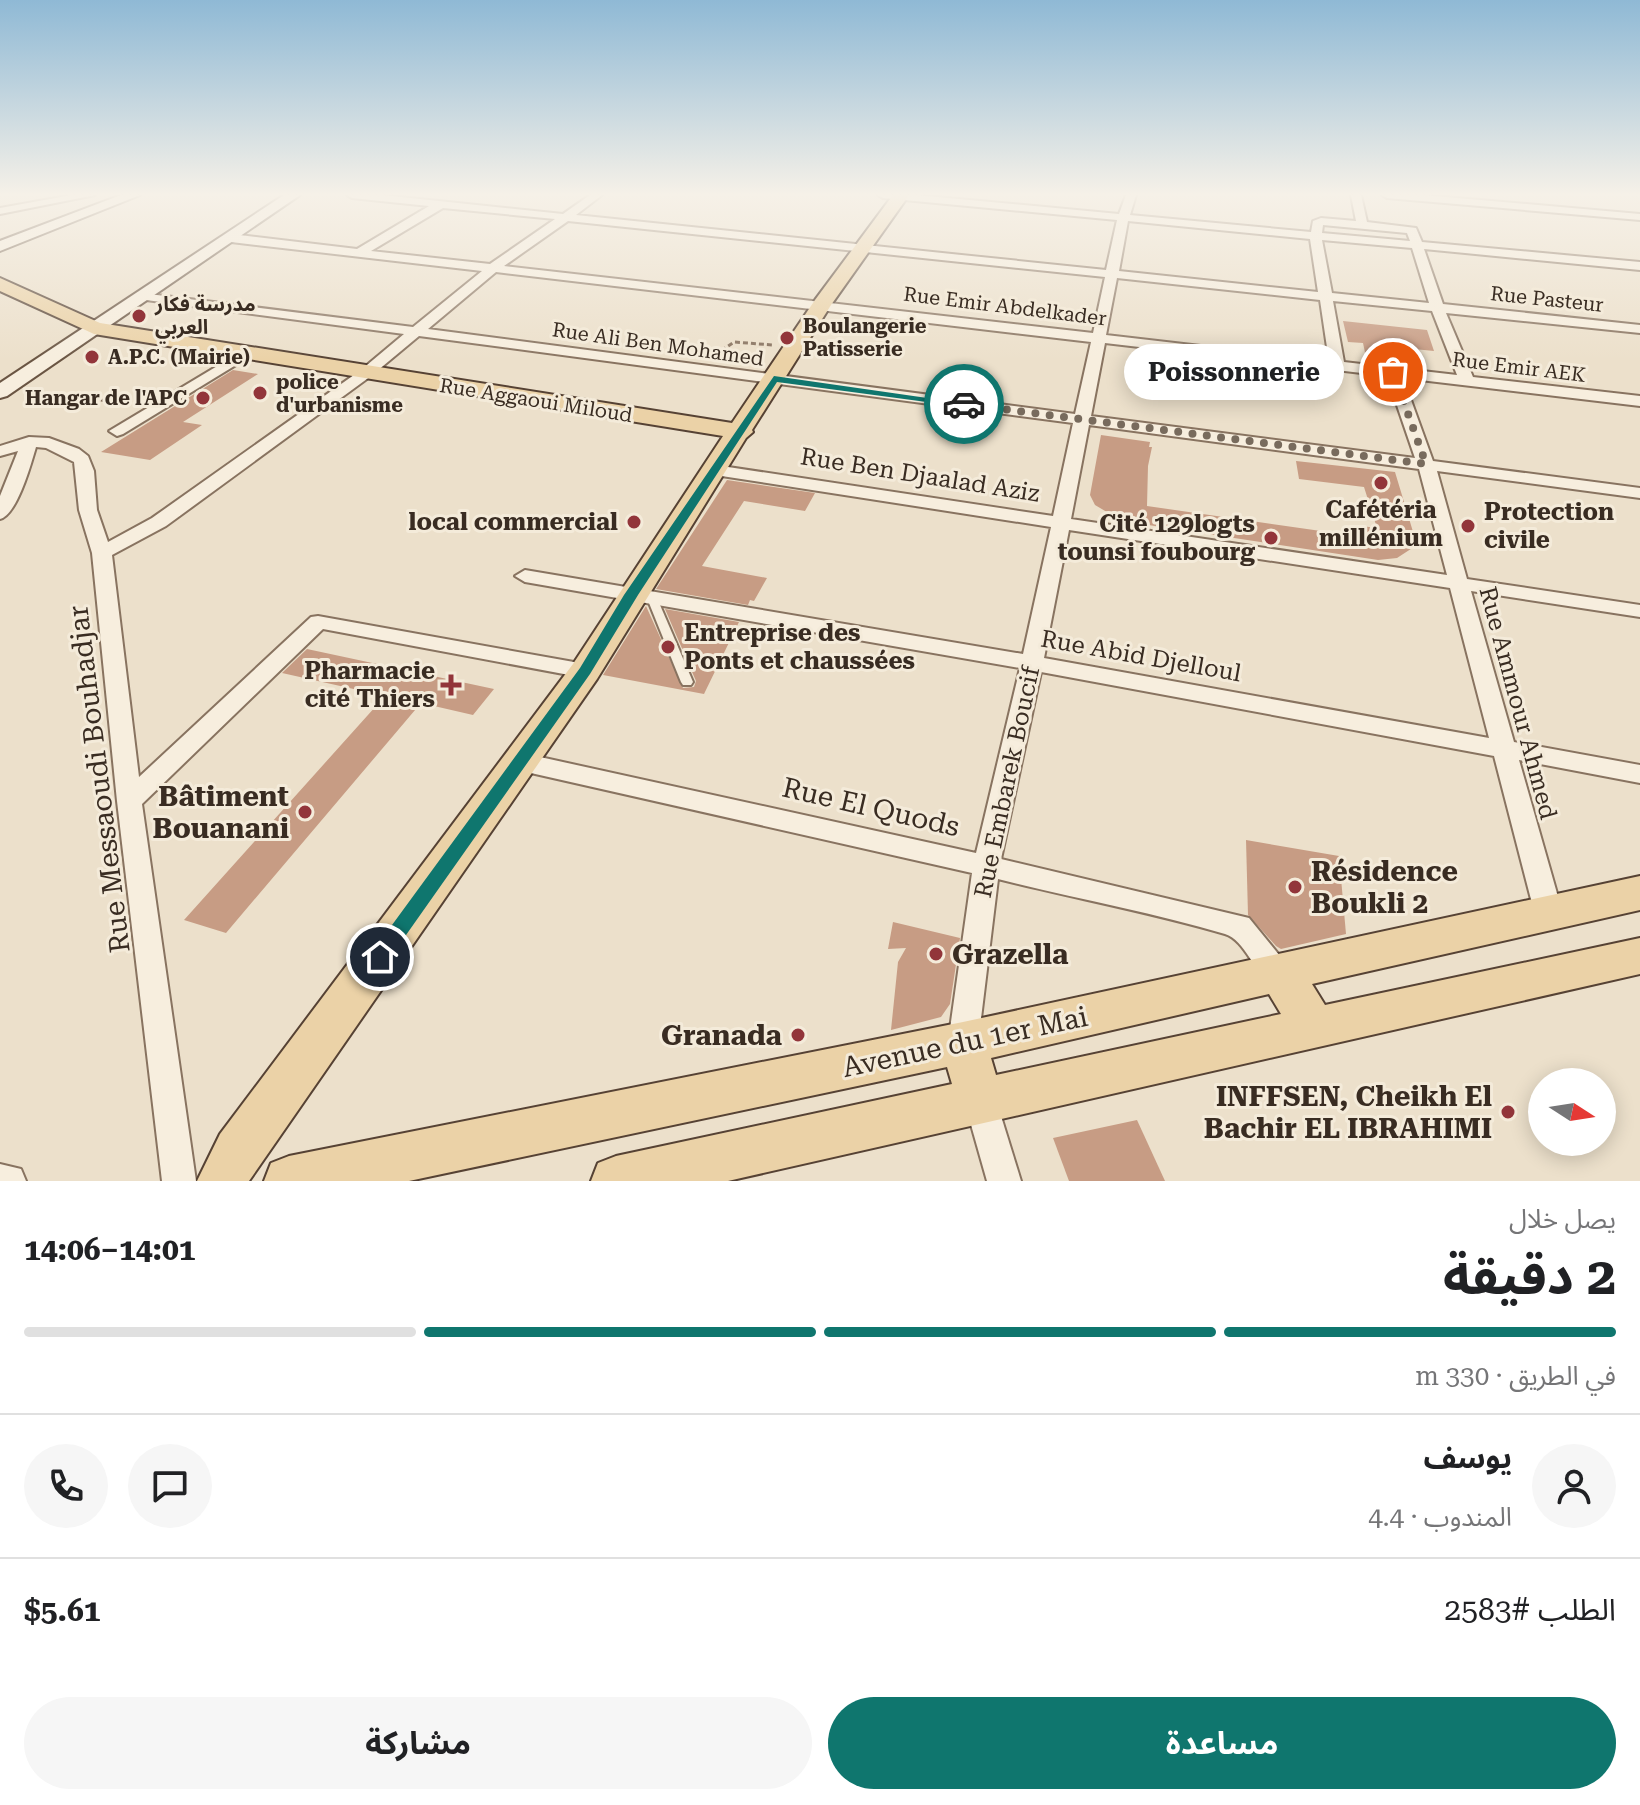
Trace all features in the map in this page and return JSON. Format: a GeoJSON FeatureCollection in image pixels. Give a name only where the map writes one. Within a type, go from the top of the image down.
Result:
{"type":"FeatureCollection","features":[{"type":"Feature","properties":{"kind":"main road"},"geometry":{"type":"LineString","coordinates":[[0,392],[213,250]]}},
{"type":"Feature","properties":{"kind":"main road"},"geometry":{"type":"LineString","coordinates":[[222,1181],[238,1151],[641,596],[715,470],[859,250]]}},
{"type":"Feature","properties":{"kind":"main road","name":"Rue Aggaoui Miloud"},"geometry":{"type":"LineString","coordinates":[[0,284],[94,328],[741,432]]}},
{"type":"Feature","properties":{"kind":"main road","name":"Avenue du 1er Mai"},"geometry":{"type":"LineString","coordinates":[[289,1181],[963,1043],[1640,893]]}},
{"type":"Feature","properties":{"kind":"main road"},"geometry":{"type":"LineString","coordinates":[[616,1181],[1640,956]]}},
{"type":"Feature","properties":{"kind":"main road"},"geometry":{"type":"LineString","coordinates":[[1279,972],[1315,1028]]}},
{"type":"Feature","properties":{"kind":"main road"},"geometry":{"type":"LineString","coordinates":[[963,1043],[980,1100]]}},
{"type":"Feature","properties":{"kind":"street","name":"Rue Emir Abdelkader"},"geometry":{"type":"LineString","coordinates":[[353,250],[1393,372]]}},
{"type":"Feature","properties":{"kind":"street"},"geometry":{"type":"LineString","coordinates":[[102,553],[159,522],[366,373],[520,250]]}},
{"type":"Feature","properties":{"kind":"street","name":"Rue Pasteur"},"geometry":{"type":"LineString","coordinates":[[891,250],[1640,329]]}},
{"type":"Feature","properties":{"kind":"street","name":"Rue Embarek Boucif"},"geometry":{"type":"LineString","coordinates":[[963,1043],[986,866],[1062,523],[1118,250]]}},
{"type":"Feature","properties":{"kind":"street"},"geometry":{"type":"LineString","coordinates":[[1318,250],[1337,366]]}},
{"type":"Feature","properties":{"kind":"street"},"geometry":{"type":"LineString","coordinates":[[1420,250],[1437,307],[1467,381]]}},
{"type":"Feature","properties":{"kind":"street"},"geometry":{"type":"LineString","coordinates":[[1464,250],[1640,266]]}},
{"type":"Feature","properties":{"kind":"street","name":"Rue Ali Ben Mohamed"},"geometry":{"type":"LineString","coordinates":[[146,296],[1640,493]]}},
{"type":"Feature","properties":{"kind":"street"},"geometry":{"type":"LineString","coordinates":[[117,431],[244,354]]}},
{"type":"Feature","properties":{"kind":"street","name":"Rue Emir AEK"},"geometry":{"type":"LineString","coordinates":[[1393,372],[1640,401]]}},
{"type":"Feature","properties":{"kind":"street","name":"Rue Ammour Ahmed"},"geometry":{"type":"LineString","coordinates":[[1393,372],[1426,464],[1548,911]]}},
{"type":"Feature","properties":{"kind":"street"},"geometry":{"type":"LineString","coordinates":[[0,451],[29,442]]}},
{"type":"Feature","properties":{"kind":"street"},"geometry":{"type":"LineString","coordinates":[[0,514],[21,471],[29,442]]}},
{"type":"Feature","properties":{"kind":"street","name":"Rue Messaoudi Bouhadjar"},"geometry":{"type":"LineString","coordinates":[[29,442],[61,447],[82,460],[88,510],[102,553],[129,801],[179,1181]]}},
{"type":"Feature","properties":{"kind":"street","name":"Rue Ben Djaalad Aziz"},"geometry":{"type":"LineString","coordinates":[[715,470],[1640,611]]}},
{"type":"Feature","properties":{"kind":"street","name":"Rue Abid Djelloul"},"geometry":{"type":"LineString","coordinates":[[525,576],[1032,663],[1640,774]]}},
{"type":"Feature","properties":{"kind":"street"},"geometry":{"type":"LineString","coordinates":[[129,801],[318,622],[585,671]]}},
{"type":"Feature","properties":{"kind":"street","name":"Rue El Quods"},"geometry":{"type":"LineString","coordinates":[[522,762],[1239,926],[1279,972]]}},
{"type":"Feature","properties":{"kind":"street"},"geometry":{"type":"LineString","coordinates":[[980,1100],[1004,1181]]}},
{"type":"Feature","properties":{"kind":"street"},"geometry":{"type":"LineString","coordinates":[[0,1181],[8,1181]]}},
{"type":"Feature","properties":{"kind":"lane"},"geometry":{"type":"LineString","coordinates":[[641,596],[687,682]]}},
{"type":"Feature","properties":{"kind":"path"},"geometry":{"type":"LineString","coordinates":[[702,370],[726,342],[737,340],[794,348]]}},
{"type":"Feature","properties":{"kind":"path"},"geometry":{"type":"LineString","coordinates":[[85,398],[158,407]]}},
{"type":"Feature","properties":{"kind":"building"},"geometry":{"type":"Polygon","coordinates":[[[1343,321],[1427,330],[1434,351],[1414,349],[1420,368],[1367,362],[1363,343],[1348,342],[1343,321]]]}},
{"type":"Feature","properties":{"kind":"building","name":"Hangar de l'APC"},"geometry":{"type":"Polygon","coordinates":[[[233,370],[258,374],[183,422],[202,425],[150,460],[101,452],[233,370]]]}},
{"type":"Feature","properties":{"kind":"building"},"geometry":{"type":"Polygon","coordinates":[[[1101,435],[1150,442],[1147,506],[1356,536],[1353,525],[1377,528],[1364,487],[1299,479],[1296,461],[1395,472],[1417,545],[1397,558],[1378,560],[1122,521],[1095,505],[1090,495],[1101,435]]]}},
{"type":"Feature","properties":{"kind":"building"},"geometry":{"type":"Polygon","coordinates":[[[727,480],[815,493],[805,511],[744,501],[702,566],[767,578],[754,601],[750,600],[748,605],[656,589],[727,480]]]}},
{"type":"Feature","properties":{"kind":"building","name":"Entreprise des Ponts et chaussées"},"geometry":{"type":"Polygon","coordinates":[[[646,606],[683,688],[694,687],[696,681],[665,609],[739,622],[704,694],[603,675],[646,606]]]}},
{"type":"Feature","properties":{"kind":"building","name":"Bâtiment Bouanani"},"geometry":{"type":"Polygon","coordinates":[[[307,649],[494,689],[473,715],[421,703],[226,933],[184,920],[385,696],[282,673],[307,649]]]}},
{"type":"Feature","properties":{"kind":"building","name":"Résidence Boukli 2"},"geometry":{"type":"Polygon","coordinates":[[[1246,840],[1339,856],[1346,934],[1281,949],[1276,946],[1248,915],[1246,840]]]}},
{"type":"Feature","properties":{"kind":"building"},"geometry":{"type":"Polygon","coordinates":[[[893,922],[960,938],[950,1004],[941,1017],[891,1030],[898,962],[906,948],[888,949],[893,922]]]}},
{"type":"Feature","properties":{"kind":"building"},"geometry":{"type":"Polygon","coordinates":[[[1137,1120],[1165,1181],[1069,1181],[1053,1138],[1137,1120]]]}},
{"type":"Feature","properties":{"kind":"way so far"},"geometry":{"type":"LineString","coordinates":[[964,404],[1426,464],[1393,372]]}},
{"type":"Feature","properties":{"kind":"place","name":"مدرسة فكار العربي"},"geometry":{"type":"Point","coordinates":[139,316]}},
{"type":"Feature","properties":{"kind":"place","name":"Boulangerie Patisserie"},"geometry":{"type":"Point","coordinates":[787,338]}},
{"type":"Feature","properties":{"kind":"place","name":"A.P.C. (Mairie)"},"geometry":{"type":"Point","coordinates":[92,357]}},
{"type":"Feature","properties":{"kind":"place","name":"Poissonnerie"},"geometry":{"type":"Point","coordinates":[1393,372]}},
{"type":"Feature","properties":{"kind":"place","name":"police d'urbanisme"},"geometry":{"type":"Point","coordinates":[260,393]}},
{"type":"Feature","properties":{"kind":"place","name":"Hangar de l'APC"},"geometry":{"type":"Point","coordinates":[203,398]}},
{"type":"Feature","properties":{"kind":"place","name":"Cafétéria millénium"},"geometry":{"type":"Point","coordinates":[1381,483]}},
{"type":"Feature","properties":{"kind":"place","name":"local commercial"},"geometry":{"type":"Point","coordinates":[634,522]}},
{"type":"Feature","properties":{"kind":"place","name":"Protection civile"},"geometry":{"type":"Point","coordinates":[1468,526]}},
{"type":"Feature","properties":{"kind":"place","name":"Cité 129logts tounsi foubourg"},"geometry":{"type":"Point","coordinates":[1271,538]}},
{"type":"Feature","properties":{"kind":"place","name":"Entreprise des Ponts et chaussées"},"geometry":{"type":"Point","coordinates":[668,647]}},
{"type":"Feature","properties":{"kind":"place","name":"Pharmacie cité Thiers"},"geometry":{"type":"Point","coordinates":[451,685]}},
{"type":"Feature","properties":{"kind":"place","name":"Bâtiment Bouanani"},"geometry":{"type":"Point","coordinates":[305,812]}},
{"type":"Feature","properties":{"kind":"place","name":"Résidence Boukli 2"},"geometry":{"type":"Point","coordinates":[1295,887]}},
{"type":"Feature","properties":{"kind":"place","name":"Grazella"},"geometry":{"type":"Point","coordinates":[936,954]}},
{"type":"Feature","properties":{"kind":"place","name":"Granada"},"geometry":{"type":"Point","coordinates":[798,1035]}},
{"type":"Feature","properties":{"kind":"place","name":"INFFSEN, Cheikh El Bachir EL IBRAHIMI"},"geometry":{"type":"Point","coordinates":[1508,1112]}},
{"type":"Feature","properties":{"kind":"route"},"geometry":{"type":"LineString","coordinates":[[380,957],[585,671],[631,595],[774,379],[964,404]]}}]}
